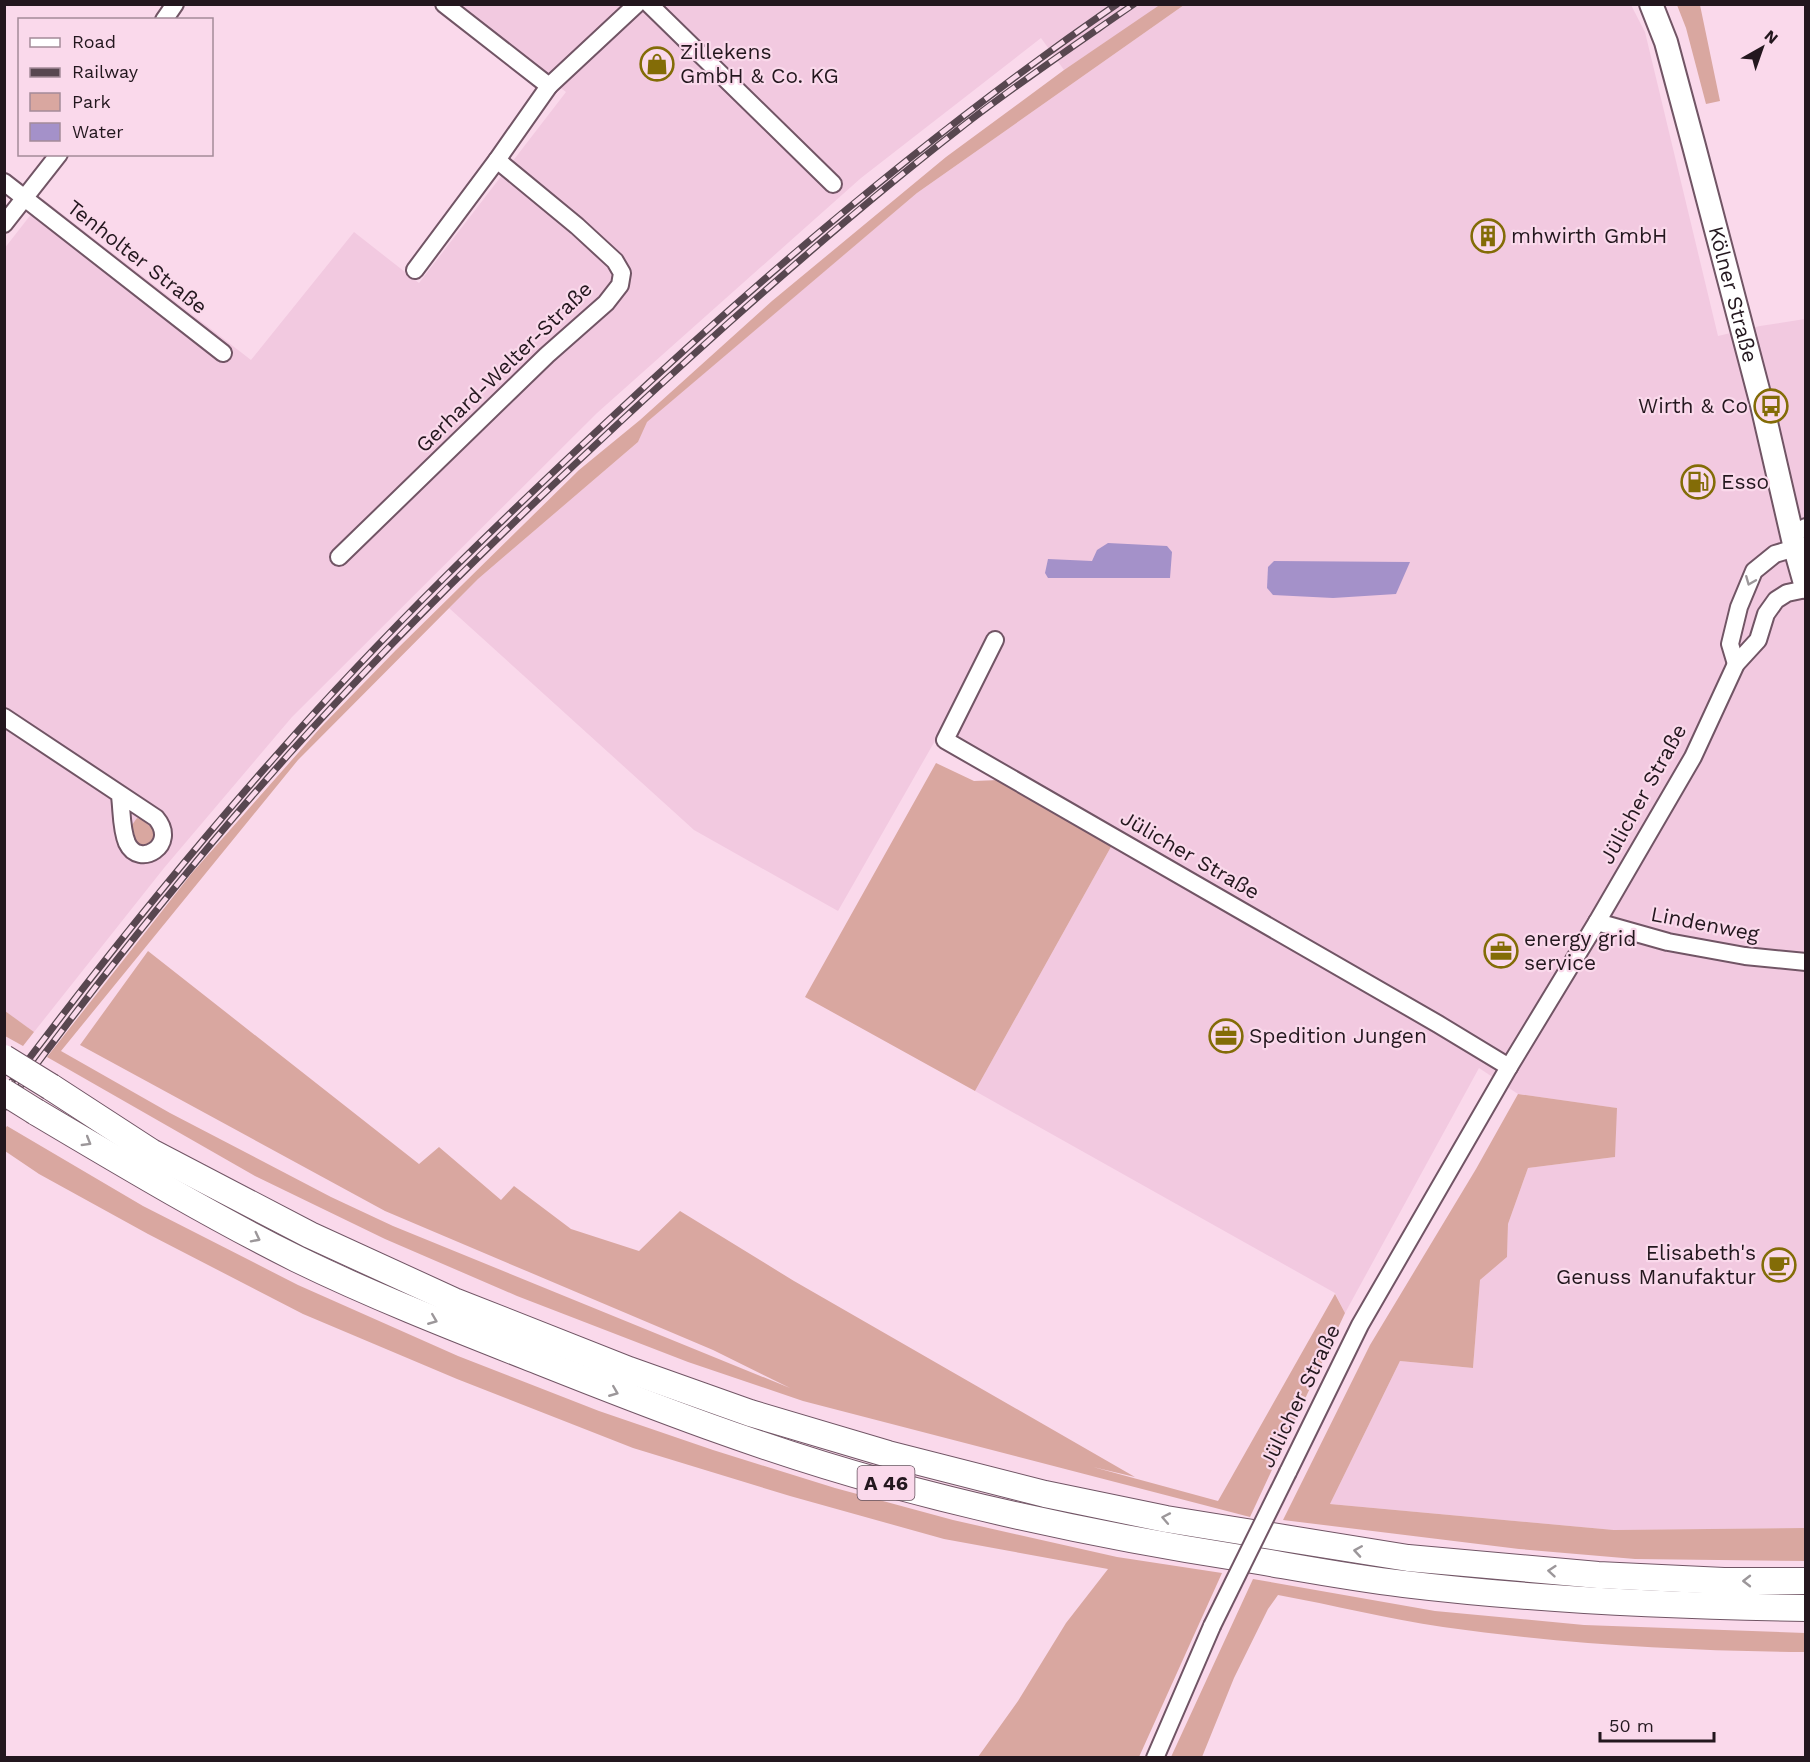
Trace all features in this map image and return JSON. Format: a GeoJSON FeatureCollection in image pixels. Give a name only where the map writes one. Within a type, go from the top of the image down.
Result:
{"type":"FeatureCollection","features":[{"type":"Feature","properties":{"kind":"highway","name":"A 46"},"geometry":{"type":"LineString","coordinates":[[4,1058],[151,1152],[310,1235],[454,1302],[629,1370],[739,1409],[888,1454],[1045,1494],[1166,1519],[1408,1558],[1598,1575],[1724,1581],[1806,1581]]}},
{"type":"Feature","properties":{"kind":"highway","name":"A 46"},"geometry":{"type":"LineString","coordinates":[[4,1092],[193,1205],[300,1260],[425,1317],[644,1403],[743,1438],[879,1481],[1040,1522],[1169,1547],[1402,1584],[1598,1602],[1806,1608]]}},
{"type":"Feature","properties":{"kind":"main road","name":"Kölner Straße"},"geometry":{"type":"LineString","coordinates":[[1651,4],[1666,42],[1694,147],[1797,536],[1806,588]]}},
{"type":"Feature","properties":{"kind":"street"},"geometry":{"type":"LineString","coordinates":[[165,18],[175,4]]}},
{"type":"Feature","properties":{"kind":"street"},"geometry":{"type":"LineString","coordinates":[[444,4],[549,86]]}},
{"type":"Feature","properties":{"kind":"street"},"geometry":{"type":"LineString","coordinates":[[415,270],[549,86],[637,4]]}},
{"type":"Feature","properties":{"kind":"street"},"geometry":{"type":"LineString","coordinates":[[649,4],[833,184]]}},
{"type":"Feature","properties":{"kind":"street"},"geometry":{"type":"LineString","coordinates":[[4,224],[57,156]]}},
{"type":"Feature","properties":{"kind":"street","name":"Gerhard-Welter-Straße"},"geometry":{"type":"LineString","coordinates":[[339,557],[547,355],[606,303],[620,285],[622,273],[615,261],[578,226],[497,160]]}},
{"type":"Feature","properties":{"kind":"street","name":"Tenholter Straße"},"geometry":{"type":"LineString","coordinates":[[4,183],[223,353]]}},
{"type":"Feature","properties":{"kind":"street"},"geometry":{"type":"LineString","coordinates":[[1736,664],[1730,644],[1739,607],[1754,571],[1797,536]]}},
{"type":"Feature","properties":{"kind":"street","name":"Jülicher Straße"},"geometry":{"type":"LineString","coordinates":[[1155,1758],[1212,1626],[1360,1325],[1509,1067],[1693,757],[1736,664],[1758,640],[1766,614],[1776,600],[1787,593],[1806,588]]}},
{"type":"Feature","properties":{"kind":"street","name":"Jülicher Straße"},"geometry":{"type":"LineString","coordinates":[[995,640],[945,740],[1509,1067]]}},
{"type":"Feature","properties":{"kind":"street"},"geometry":{"type":"LineString","coordinates":[[4,717],[104,782],[120,796]]}},
{"type":"Feature","properties":{"kind":"street","name":"Lindenweg"},"geometry":{"type":"LineString","coordinates":[[1597,922],[1668,942],[1745,956],[1806,962]]}},
{"type":"Feature","properties":{"kind":"shaded area"},"geometry":{"type":"Polygon","coordinates":[[[453,5],[1161,5],[1064,70],[1041,38],[861,178],[597,413],[292,717],[164,868],[34,1032],[4,1011],[4,249],[43,199],[251,360],[354,232],[419,283],[566,92],[453,5]]]}},
{"type":"Feature","properties":{"kind":"shaded area"},"geometry":{"type":"Polygon","coordinates":[[[1184,5],[1631,5],[1645,32],[1718,336],[1805,319],[1805,1528],[1614,1530],[1330,1504],[1400,1361],[1473,1368],[1480,1280],[1507,1257],[1508,1224],[1528,1168],[1615,1157],[1616,1108],[1518,1094],[1479,1068],[1345,1313],[1335,1293],[975,1091],[1112,845],[954,738],[940,732],[838,911],[694,830],[449,608],[478,579],[638,442],[646,422],[917,193],[1184,5]]]}},
{"type":"Feature","properties":{"kind":"green space"},"geometry":{"type":"Polygon","coordinates":[[[1161,4],[1184,5],[917,193],[647,422],[638,442],[478,579],[298,760],[61,1051],[170,1113],[331,1197],[393,1226],[790,1388],[713,1350],[385,1211],[80,1045],[148,951],[419,1164],[439,1147],[501,1200],[514,1186],[571,1229],[639,1251],[680,1211],[794,1281],[1135,1477],[1093,1467],[1218,1501],[1335,1294],[1345,1313],[1250,1517],[803,1401],[688,1362],[517,1296],[385,1239],[255,1176],[47,1057],[192,873],[321,727],[579,470],[640,420],[772,301],[946,157],[1064,70],[1161,4]]]}},
{"type":"Feature","properties":{"kind":"green space"},"geometry":{"type":"Polygon","coordinates":[[[1677,5],[1700,5],[1720,101],[1706,104],[1686,28],[1677,5]]]}},
{"type":"Feature","properties":{"kind":"green space"},"geometry":{"type":"Polygon","coordinates":[[[936,763],[974,781],[999,780],[1112,845],[975,1091],[805,997],[936,763]]]}},
{"type":"Feature","properties":{"kind":"green space"},"geometry":{"type":"Polygon","coordinates":[[[137,818],[156,831],[154,845],[140,846],[136,842],[132,825],[137,818]]]}},
{"type":"Feature","properties":{"kind":"green space"},"geometry":{"type":"Polygon","coordinates":[[[5,1011],[34,1032],[23,1046],[5,1036],[5,1011]]]}},
{"type":"Feature","properties":{"kind":"green space"},"geometry":{"type":"Polygon","coordinates":[[[1518,1094],[1617,1108],[1615,1157],[1528,1168],[1508,1224],[1507,1257],[1480,1280],[1473,1368],[1400,1361],[1330,1504],[1614,1530],[1805,1528],[1805,1561],[1635,1559],[1519,1549],[1283,1520],[1370,1345],[1476,1169],[1518,1094]]]}},
{"type":"Feature","properties":{"kind":"green space"},"geometry":{"type":"Polygon","coordinates":[[[7,1126],[143,1206],[298,1285],[458,1356],[599,1411],[835,1488],[953,1520],[1117,1557],[1222,1573],[1139,1757],[978,1757],[1018,1701],[1066,1623],[1108,1569],[944,1539],[790,1496],[633,1448],[457,1379],[303,1314],[148,1234],[39,1174],[5,1151],[7,1126]]]}},
{"type":"Feature","properties":{"kind":"green space"},"geometry":{"type":"Polygon","coordinates":[[[1253,1579],[1435,1611],[1584,1625],[1805,1633],[1805,1652],[1669,1648],[1533,1638],[1422,1624],[1278,1595],[1268,1609],[1234,1678],[1202,1757],[1171,1757],[1253,1579]]]}},
{"type":"Feature","properties":{"kind":"water"},"geometry":{"type":"Polygon","coordinates":[[[1108,543],[1167,546],[1172,552],[1170,578],[1048,578],[1045,573],[1048,559],[1092,561],[1097,550],[1108,543]]]}},
{"type":"Feature","properties":{"kind":"water"},"geometry":{"type":"Polygon","coordinates":[[[1274,561],[1410,562],[1396,594],[1333,598],[1273,595],[1267,588],[1268,567],[1274,561]]]}},
{"type":"Feature","properties":{"kind":"railway"},"geometry":{"type":"LineString","coordinates":[[4,1092],[139,918],[245,791],[320,706],[485,538],[673,361],[795,253],[920,150],[1050,51],[1117,4]]}},
{"type":"Feature","properties":{"kind":"railway"},"geometry":{"type":"LineString","coordinates":[[4,1108],[142,928],[251,797],[369,668],[493,543],[662,383],[829,235],[980,113],[1134,4]]}},
{"type":"Feature","properties":{"kind":"place","name":"Zillekens GmbH & Co. KG"},"geometry":{"type":"Point","coordinates":[657,64]}},
{"type":"Feature","properties":{"kind":"place","name":"mhwirth GmbH"},"geometry":{"type":"Point","coordinates":[1488,236]}},
{"type":"Feature","properties":{"kind":"place","name":"Wirth & Co"},"geometry":{"type":"Point","coordinates":[1771,406]}},
{"type":"Feature","properties":{"kind":"place","name":"Esso"},"geometry":{"type":"Point","coordinates":[1698,482]}},
{"type":"Feature","properties":{"kind":"place","name":"energy grid service"},"geometry":{"type":"Point","coordinates":[1501,951]}},
{"type":"Feature","properties":{"kind":"place","name":"Spedition Jungen"},"geometry":{"type":"Point","coordinates":[1226,1036]}},
{"type":"Feature","properties":{"kind":"place","name":"Elisabeth's Genuss Manufaktur"},"geometry":{"type":"Point","coordinates":[1779,1265]}}]}
